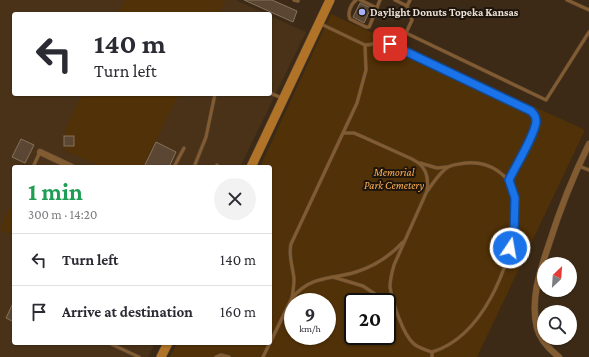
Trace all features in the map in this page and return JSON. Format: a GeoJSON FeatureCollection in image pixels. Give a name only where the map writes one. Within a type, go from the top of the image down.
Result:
{"type":"FeatureCollection","features":[{"type":"Feature","properties":{"kind":"main road"},"geometry":{"type":"LineString","coordinates":[[252,165],[330,0]]}},
{"type":"Feature","properties":{"kind":"main road"},"geometry":{"type":"LineString","coordinates":[[161,357],[167,345]]}},
{"type":"Feature","properties":{"kind":"street"},"geometry":{"type":"LineString","coordinates":[[559,357],[548,347],[537,328],[536,292],[539,273],[556,222],[589,144]]}},
{"type":"Feature","properties":{"kind":"street"},"geometry":{"type":"LineString","coordinates":[[40,152],[68,165]]}},
{"type":"Feature","properties":{"kind":"lane"},"geometry":{"type":"LineString","coordinates":[[294,0],[298,2],[298,0]]}},
{"type":"Feature","properties":{"kind":"lane"},"geometry":{"type":"LineString","coordinates":[[356,0],[349,13],[349,17],[350,19],[366,27],[369,27],[380,0]]}},
{"type":"Feature","properties":{"kind":"lane"},"geometry":{"type":"LineString","coordinates":[[360,0],[377,8]]}},
{"type":"Feature","properties":{"kind":"lane"},"geometry":{"type":"LineString","coordinates":[[395,0],[407,6],[412,20],[406,33],[546,100],[589,32]]}},
{"type":"Feature","properties":{"kind":"lane"},"geometry":{"type":"LineString","coordinates":[[407,6],[410,0]]}},
{"type":"Feature","properties":{"kind":"lane"},"geometry":{"type":"LineString","coordinates":[[567,0],[589,10]]}},
{"type":"Feature","properties":{"kind":"lane"},"geometry":{"type":"LineString","coordinates":[[319,23],[365,44],[371,45],[377,42],[390,44],[531,111],[535,115],[535,127],[509,180]]}},
{"type":"Feature","properties":{"kind":"lane"},"geometry":{"type":"LineString","coordinates":[[293,293],[294,280],[290,250],[357,103],[366,70],[365,44]]}},
{"type":"Feature","properties":{"kind":"lane"},"geometry":{"type":"LineString","coordinates":[[272,94],[283,99]]}},
{"type":"Feature","properties":{"kind":"lane"},"geometry":{"type":"LineString","coordinates":[[195,165],[206,137],[216,96]]}},
{"type":"Feature","properties":{"kind":"lane"},"geometry":{"type":"LineString","coordinates":[[344,133],[354,133],[362,136],[418,162],[437,168],[457,164],[485,164],[503,174],[509,180],[515,198],[514,233],[504,269],[479,316],[471,326],[447,345],[432,352]]}},
{"type":"Feature","properties":{"kind":"lane"},"geometry":{"type":"LineString","coordinates":[[175,165],[184,148]]}},
{"type":"Feature","properties":{"kind":"lane"},"geometry":{"type":"LineString","coordinates":[[34,165],[40,152]]}},
{"type":"Feature","properties":{"kind":"lane"},"geometry":{"type":"LineString","coordinates":[[418,162],[428,174],[427,192]]}},
{"type":"Feature","properties":{"kind":"lane"},"geometry":{"type":"LineString","coordinates":[[579,166],[589,170]]}},
{"type":"Feature","properties":{"kind":"lane"},"geometry":{"type":"LineString","coordinates":[[432,352],[415,344],[408,338],[397,313],[391,292],[391,274],[405,239],[427,192],[437,178],[448,167]]}},
{"type":"Feature","properties":{"kind":"lane"},"geometry":{"type":"LineString","coordinates":[[296,293],[307,284],[315,280],[356,272],[382,261],[393,253],[405,239]]}},
{"type":"Feature","properties":{"kind":"lane"},"geometry":{"type":"LineString","coordinates":[[331,277],[363,286],[374,293]]}},
{"type":"Feature","properties":{"kind":"lane"},"geometry":{"type":"LineString","coordinates":[[272,339],[284,314]]}},
{"type":"Feature","properties":{"kind":"lane"},"geometry":{"type":"LineString","coordinates":[[113,345],[139,357]]}},
{"type":"Feature","properties":{"kind":"lane"},"geometry":{"type":"LineString","coordinates":[[263,357],[269,345]]}},
{"type":"Feature","properties":{"kind":"lane"},"geometry":{"type":"LineString","coordinates":[[432,352],[432,357]]}},
{"type":"Feature","properties":{"kind":"lane"},"geometry":{"type":"LineString","coordinates":[[216,357],[221,355],[229,357]]}},
{"type":"Feature","properties":{"kind":"shaded area"},"geometry":{"type":"Polygon","coordinates":[[[0,0],[236,0],[263,12],[12,12],[12,96],[272,96],[272,17],[306,32],[241,165],[12,165],[12,345],[154,345],[148,357],[0,357],[0,0]]]}},
{"type":"Feature","properties":{"kind":"green space"},"geometry":{"type":"Polygon","coordinates":[[[125,0],[226,0],[220,12],[119,12],[125,0]]]}},
{"type":"Feature","properties":{"kind":"green space","name":"Memorial Park Cemetery"},"geometry":{"type":"Polygon","coordinates":[[[331,14],[585,130],[477,357],[170,357],[176,345],[272,345],[272,165],[261,165],[331,14]]]}},
{"type":"Feature","properties":{"kind":"green space"},"geometry":{"type":"Polygon","coordinates":[[[81,96],[178,96],[144,165],[99,165],[65,151],[65,130],[81,96]]]}},
{"type":"Feature","properties":{"kind":"green space"},"geometry":{"type":"Polygon","coordinates":[[[9,208],[12,209],[12,228],[9,234],[0,230],[9,208]]]}},
{"type":"Feature","properties":{"kind":"building"},"geometry":{"type":"Polygon","coordinates":[[[244,0],[272,0],[297,11],[293,22],[244,0]]]}},
{"type":"Feature","properties":{"kind":"building","name":"Daylight Donuts Topeka Kansas"},"geometry":{"type":"Polygon","coordinates":[[[360,3],[371,8],[364,23],[353,17],[360,3]]]}},
{"type":"Feature","properties":{"kind":"building"},"geometry":{"type":"Polygon","coordinates":[[[64,136],[74,136],[74,146],[64,146],[64,136]]]}},
{"type":"Feature","properties":{"kind":"building"},"geometry":{"type":"Polygon","coordinates":[[[21,139],[34,145],[25,163],[12,157],[21,139]]]}},
{"type":"Feature","properties":{"kind":"building"},"geometry":{"type":"Polygon","coordinates":[[[156,142],[176,152],[170,165],[145,165],[156,142]]]}},
{"type":"Feature","properties":{"kind":"building"},"geometry":{"type":"Polygon","coordinates":[[[12,305],[12,321],[6,318],[12,305]]]}},
{"type":"Feature","properties":{"kind":"place","name":"Daylight Donuts Topeka Kansas"},"geometry":{"type":"Point","coordinates":[362,12]}},
{"type":"Feature","properties":{"kind":"route"},"geometry":{"type":"LineString","coordinates":[[390,44],[531,111],[535,115],[536,121],[533,133],[509,180],[515,198],[514,233],[510,248]]}}]}
